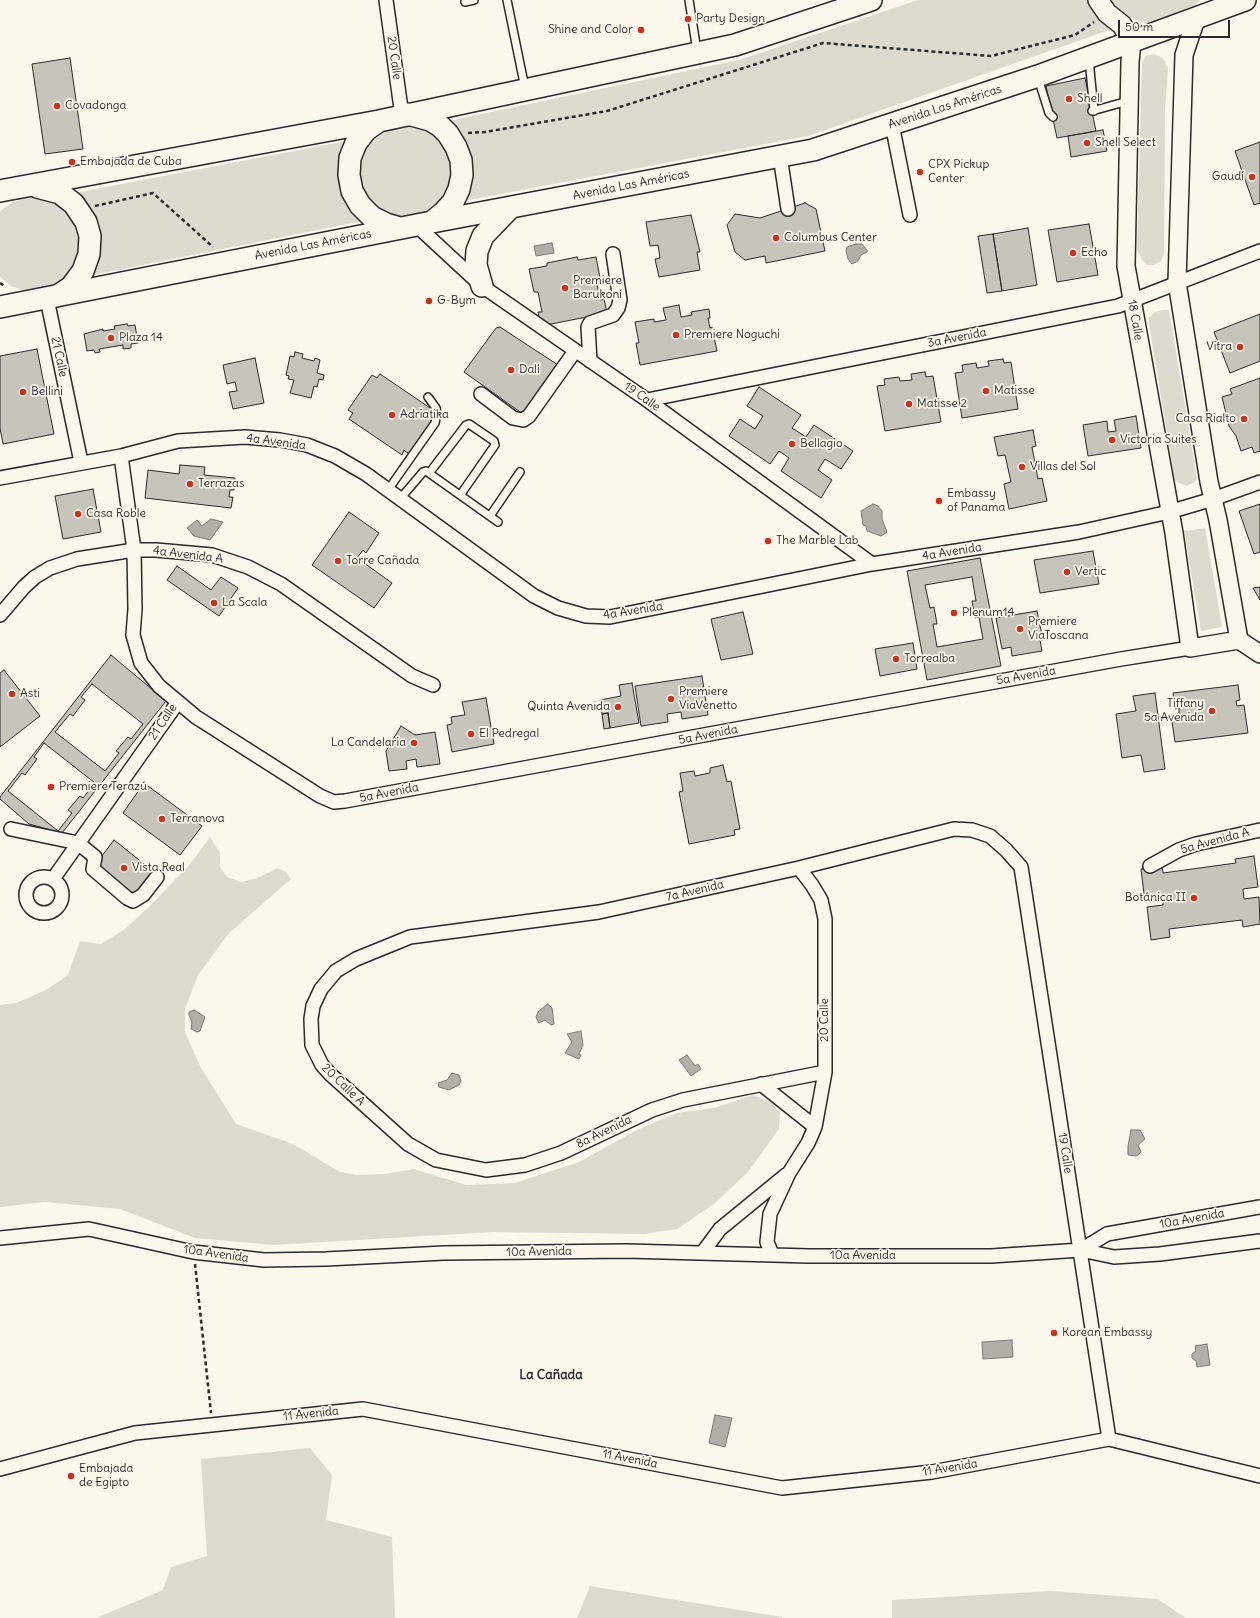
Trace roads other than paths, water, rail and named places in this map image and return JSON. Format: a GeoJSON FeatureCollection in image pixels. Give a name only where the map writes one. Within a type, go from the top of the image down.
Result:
{"type":"FeatureCollection","features":[{"type":"Feature","properties":{"kind":"main road"},"geometry":{"type":"LineString","coordinates":[[0,191],[379,121],[735,46],[871,0]]}},
{"type":"Feature","properties":{"kind":"main road"},"geometry":{"type":"LineString","coordinates":[[1196,19],[1211,0]]}},
{"type":"Feature","properties":{"kind":"main road","name":"Avenida Las Américas"},"geometry":{"type":"LineString","coordinates":[[0,307],[416,225],[813,150],[1038,76],[1246,0]]}},
{"type":"Feature","properties":{"kind":"main road"},"geometry":{"type":"LineString","coordinates":[[1103,6],[1122,26],[1132,42]]}},
{"type":"Feature","properties":{"kind":"main road"},"geometry":{"type":"LineString","coordinates":[[379,121],[366,130],[356,143],[350,158],[349,175],[352,191],[360,205],[379,221],[386,224],[416,225],[443,213],[453,202],[459,189],[462,175],[461,160],[456,147],[448,134],[430,120],[405,115]]}},
{"type":"Feature","properties":{"kind":"main road"},"geometry":{"type":"LineString","coordinates":[[0,197],[26,187],[43,187],[60,193],[79,209],[86,222],[90,236],[89,254],[84,271],[71,287],[44,299],[11,297],[6,290]]}},
{"type":"Feature","properties":{"kind":"main road"},"geometry":{"type":"LineString","coordinates":[[482,286],[476,265],[477,251],[483,236],[510,208]]}},
{"type":"Feature","properties":{"kind":"street","name":"20 Calle"},"geometry":{"type":"LineString","coordinates":[[386,0],[405,115]]}},
{"type":"Feature","properties":{"kind":"street"},"geometry":{"type":"LineString","coordinates":[[1196,19],[1184,55],[1177,282],[1213,499],[1239,640],[1260,654]]}},
{"type":"Feature","properties":{"kind":"street","name":"18 Calle"},"geometry":{"type":"LineString","coordinates":[[1132,42],[1129,100],[1126,266],[1169,512],[1174,533],[1190,648]]}},
{"type":"Feature","properties":{"kind":"street"},"geometry":{"type":"LineString","coordinates":[[892,124],[910,214]]}},
{"type":"Feature","properties":{"kind":"street"},"geometry":{"type":"LineString","coordinates":[[780,156],[788,209]]}},
{"type":"Feature","properties":{"kind":"street","name":"19 Calle"},"geometry":{"type":"LineString","coordinates":[[416,225],[482,286],[647,400],[872,564]]}},
{"type":"Feature","properties":{"kind":"street","name":"3a Avenida"},"geometry":{"type":"LineString","coordinates":[[647,400],[1118,306],[1260,251]]}},
{"type":"Feature","properties":{"kind":"street"},"geometry":{"type":"LineString","coordinates":[[590,361],[588,327],[590,323],[612,314],[618,308],[620,300],[613,254]]}},
{"type":"Feature","properties":{"kind":"street","name":"21 Calle"},"geometry":{"type":"LineString","coordinates":[[44,299],[81,462]]}},
{"type":"Feature","properties":{"kind":"street"},"geometry":{"type":"LineString","coordinates":[[481,394],[512,418],[523,420],[529,416],[575,351]]}},
{"type":"Feature","properties":{"kind":"street","name":"4a Avenida"},"geometry":{"type":"LineString","coordinates":[[0,478],[81,462],[121,456],[186,440],[245,437],[280,440],[307,445],[335,456],[366,474],[534,596],[558,608],[586,616],[610,617],[872,564],[1079,532],[1169,512],[1213,499],[1260,482]]}},
{"type":"Feature","properties":{"kind":"street","name":"21 Calle"},"geometry":{"type":"LineString","coordinates":[[53,879],[178,702],[159,686],[141,663],[133,635],[135,609],[134,550],[121,456]]}},
{"type":"Feature","properties":{"kind":"street","name":"4a Avenida A"},"geometry":{"type":"LineString","coordinates":[[0,615],[24,587],[50,568],[77,559],[134,550],[156,550],[212,555],[248,567],[281,584],[412,676],[433,685]]}},
{"type":"Feature","properties":{"kind":"street","name":"5a Avenida"},"geometry":{"type":"LineString","coordinates":[[178,702],[196,717],[320,796],[334,802],[1121,659],[1239,640]]}},
{"type":"Feature","properties":{"kind":"street"},"geometry":{"type":"LineString","coordinates":[[11,829],[78,843],[95,857],[93,869],[127,898],[134,900],[143,895],[157,877]]}},
{"type":"Feature","properties":{"kind":"street","name":"7a Avenida"},"geometry":{"type":"LineString","coordinates":[[356,959],[410,937],[599,912],[799,868],[954,829],[972,830],[990,836],[1006,850],[1021,867]]}},
{"type":"Feature","properties":{"kind":"street","name":"5a Avenida A"},"geometry":{"type":"LineString","coordinates":[[1150,866],[1179,850],[1196,844],[1260,830]]}},
{"type":"Feature","properties":{"kind":"street","name":"19 Calle"},"geometry":{"type":"LineString","coordinates":[[1021,867],[1109,1439]]}},
{"type":"Feature","properties":{"kind":"street","name":"20 Calle"},"geometry":{"type":"LineString","coordinates":[[772,1254],[767,1242],[770,1214],[789,1173],[808,1143],[815,1127],[825,1072],[825,919],[821,900],[799,868]]}},
{"type":"Feature","properties":{"kind":"street","name":"20 Calle A"},"geometry":{"type":"LineString","coordinates":[[356,959],[336,971],[327,980],[316,996],[313,1006],[310,1030],[312,1045],[316,1055],[330,1074],[408,1144],[436,1160],[448,1163]]}},
{"type":"Feature","properties":{"kind":"street","name":"8a Avenida"},"geometry":{"type":"LineString","coordinates":[[448,1163],[486,1170],[525,1165],[561,1153],[652,1110],[683,1100],[825,1072]]}},
{"type":"Feature","properties":{"kind":"street"},"geometry":{"type":"LineString","coordinates":[[760,1084],[815,1127]]}},
{"type":"Feature","properties":{"kind":"street","name":"20 Calle"},"geometry":{"type":"LineString","coordinates":[[703,1252],[726,1224],[789,1173]]}},
{"type":"Feature","properties":{"kind":"street","name":"10a Avenida"},"geometry":{"type":"LineString","coordinates":[[1081,1250],[1107,1234],[1260,1207]]}},
{"type":"Feature","properties":{"kind":"street","name":"10a Avenida"},"geometry":{"type":"LineString","coordinates":[[0,1238],[89,1229],[193,1252],[264,1260],[326,1259],[444,1253],[703,1252],[991,1256],[1081,1250],[1114,1257],[1160,1254],[1260,1241]]}},
{"type":"Feature","properties":{"kind":"street","name":"11 Avenida"},"geometry":{"type":"LineString","coordinates":[[0,1469],[135,1433],[363,1409],[782,1488],[932,1472],[1109,1439],[1260,1476]]}},
{"type":"Feature","properties":{"kind":"lane"},"geometry":{"type":"LineString","coordinates":[[464,2],[474,0]]}},
{"type":"Feature","properties":{"kind":"lane"},"geometry":{"type":"LineString","coordinates":[[507,0],[525,90]]}},
{"type":"Feature","properties":{"kind":"lane"},"geometry":{"type":"LineString","coordinates":[[689,0],[697,53]]}},
{"type":"Feature","properties":{"kind":"lane"},"geometry":{"type":"LineString","coordinates":[[1088,57],[1093,111],[1129,100]]}},
{"type":"Feature","properties":{"kind":"lane"},"geometry":{"type":"LineString","coordinates":[[1038,76],[1049,112],[1053,117]]}},
{"type":"Feature","properties":{"kind":"lane"},"geometry":{"type":"LineString","coordinates":[[388,490],[435,423],[437,414],[436,408],[428,397]]}},
{"type":"Feature","properties":{"kind":"lane"},"geometry":{"type":"LineString","coordinates":[[430,472],[466,425],[469,424],[494,440],[495,445],[461,494]]}},
{"type":"Feature","properties":{"kind":"lane"},"geometry":{"type":"LineString","coordinates":[[400,499],[423,472],[426,471],[430,472],[498,522]]}},
{"type":"Feature","properties":{"kind":"lane"},"geometry":{"type":"LineString","coordinates":[[490,516],[520,472]]}},
{"type":"Feature","properties":{"kind":"place","name":"Party Design"},"geometry":{"type":"Point","coordinates":[688,19]}},
{"type":"Feature","properties":{"kind":"place","name":"Shine and Color"},"geometry":{"type":"Point","coordinates":[641,30]}},
{"type":"Feature","properties":{"kind":"place","name":"Shell"},"geometry":{"type":"Point","coordinates":[1069,99]}},
{"type":"Feature","properties":{"kind":"place","name":"Covadonga"},"geometry":{"type":"Point","coordinates":[57,106]}},
{"type":"Feature","properties":{"kind":"place","name":"Shell Select"},"geometry":{"type":"Point","coordinates":[1087,143]}},
{"type":"Feature","properties":{"kind":"place","name":"Embajada de Cuba"},"geometry":{"type":"Point","coordinates":[72,162]}},
{"type":"Feature","properties":{"kind":"place","name":"CPX Pickup Center"},"geometry":{"type":"Point","coordinates":[920,172]}},
{"type":"Feature","properties":{"kind":"place","name":"Gaudí"},"geometry":{"type":"Point","coordinates":[1252,177]}},
{"type":"Feature","properties":{"kind":"place","name":"Columbus Center"},"geometry":{"type":"Point","coordinates":[776,238]}},
{"type":"Feature","properties":{"kind":"place","name":"Echo"},"geometry":{"type":"Point","coordinates":[1073,253]}},
{"type":"Feature","properties":{"kind":"place","name":"Premiere Barukoní"},"geometry":{"type":"Point","coordinates":[565,288]}},
{"type":"Feature","properties":{"kind":"place","name":"G-Bym"},"geometry":{"type":"Point","coordinates":[429,301]}},
{"type":"Feature","properties":{"kind":"place","name":"Premiere Noguchi"},"geometry":{"type":"Point","coordinates":[676,335]}},
{"type":"Feature","properties":{"kind":"place","name":"Plaza 14"},"geometry":{"type":"Point","coordinates":[111,338]}},
{"type":"Feature","properties":{"kind":"place","name":"Vitra"},"geometry":{"type":"Point","coordinates":[1240,347]}},
{"type":"Feature","properties":{"kind":"place","name":"Dalí"},"geometry":{"type":"Point","coordinates":[511,370]}},
{"type":"Feature","properties":{"kind":"place","name":"Matisse"},"geometry":{"type":"Point","coordinates":[986,391]}},
{"type":"Feature","properties":{"kind":"place","name":"Bellini"},"geometry":{"type":"Point","coordinates":[23,392]}},
{"type":"Feature","properties":{"kind":"place","name":"Matisse 2"},"geometry":{"type":"Point","coordinates":[909,404]}},
{"type":"Feature","properties":{"kind":"place","name":"Adriatika"},"geometry":{"type":"Point","coordinates":[392,415]}},
{"type":"Feature","properties":{"kind":"place","name":"Casa Rialto"},"geometry":{"type":"Point","coordinates":[1244,419]}},
{"type":"Feature","properties":{"kind":"place","name":"Victoria Suites"},"geometry":{"type":"Point","coordinates":[1112,440]}},
{"type":"Feature","properties":{"kind":"place","name":"Bellagio"},"geometry":{"type":"Point","coordinates":[792,444]}},
{"type":"Feature","properties":{"kind":"place","name":"Villas del Sol"},"geometry":{"type":"Point","coordinates":[1022,467]}},
{"type":"Feature","properties":{"kind":"place","name":"Terrazas"},"geometry":{"type":"Point","coordinates":[190,484]}},
{"type":"Feature","properties":{"kind":"place","name":"Embassy of Panama"},"geometry":{"type":"Point","coordinates":[939,501]}},
{"type":"Feature","properties":{"kind":"place","name":"Casa Roble"},"geometry":{"type":"Point","coordinates":[78,514]}},
{"type":"Feature","properties":{"kind":"place","name":"The Marble Lab"},"geometry":{"type":"Point","coordinates":[768,541]}},
{"type":"Feature","properties":{"kind":"place","name":"Torre Cañada"},"geometry":{"type":"Point","coordinates":[338,561]}},
{"type":"Feature","properties":{"kind":"place","name":"Vertic"},"geometry":{"type":"Point","coordinates":[1067,572]}},
{"type":"Feature","properties":{"kind":"place","name":"La Scala"},"geometry":{"type":"Point","coordinates":[214,603]}},
{"type":"Feature","properties":{"kind":"place","name":"Plenum14"},"geometry":{"type":"Point","coordinates":[954,613]}},
{"type":"Feature","properties":{"kind":"place","name":"Premiere ViaToscana"},"geometry":{"type":"Point","coordinates":[1020,629]}},
{"type":"Feature","properties":{"kind":"place","name":"Torrealba"},"geometry":{"type":"Point","coordinates":[896,659]}},
{"type":"Feature","properties":{"kind":"place","name":"Asti"},"geometry":{"type":"Point","coordinates":[12,694]}},
{"type":"Feature","properties":{"kind":"place","name":"Premiere ViaVenetto"},"geometry":{"type":"Point","coordinates":[671,699]}},
{"type":"Feature","properties":{"kind":"place","name":"Quinta Avenida"},"geometry":{"type":"Point","coordinates":[618,707]}},
{"type":"Feature","properties":{"kind":"place","name":"Tiffany 5a Avenida"},"geometry":{"type":"Point","coordinates":[1212,711]}},
{"type":"Feature","properties":{"kind":"place","name":"El Pedregal"},"geometry":{"type":"Point","coordinates":[471,734]}},
{"type":"Feature","properties":{"kind":"place","name":"La Candelaria"},"geometry":{"type":"Point","coordinates":[414,743]}},
{"type":"Feature","properties":{"kind":"place","name":"Premiere Terazú"},"geometry":{"type":"Point","coordinates":[51,787]}},
{"type":"Feature","properties":{"kind":"place","name":"Terranova"},"geometry":{"type":"Point","coordinates":[162,819]}},
{"type":"Feature","properties":{"kind":"place","name":"Vista Real"},"geometry":{"type":"Point","coordinates":[124,868]}},
{"type":"Feature","properties":{"kind":"place","name":"Botánica II"},"geometry":{"type":"Point","coordinates":[1194,898]}},
{"type":"Feature","properties":{"kind":"place","name":"Korean Embassy"},"geometry":{"type":"Point","coordinates":[1054,1333]}},
{"type":"Feature","properties":{"kind":"place","name":"Embajada de Egipto"},"geometry":{"type":"Point","coordinates":[71,1476]}},
{"type":"Feature","properties":{"kind":"district","name":"La Cañada"},"geometry":{"type":"Point","coordinates":[551,1375]}}]}
